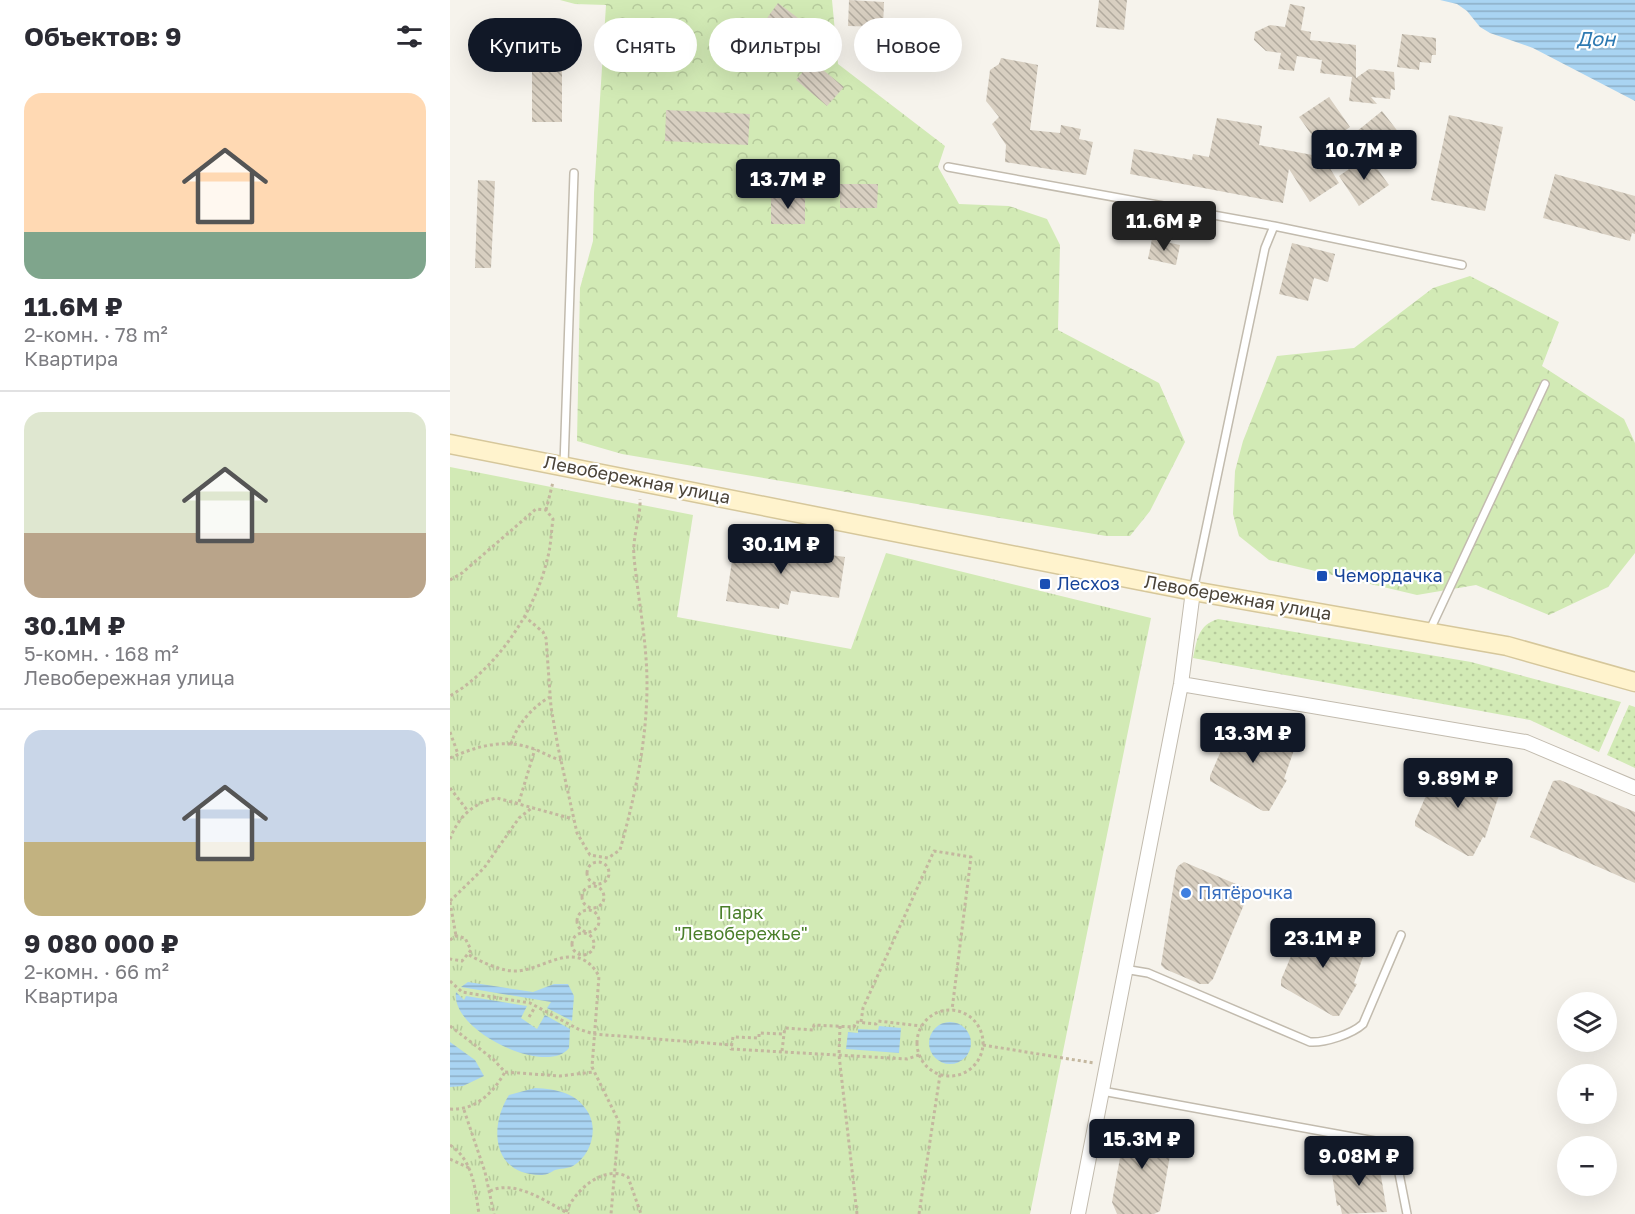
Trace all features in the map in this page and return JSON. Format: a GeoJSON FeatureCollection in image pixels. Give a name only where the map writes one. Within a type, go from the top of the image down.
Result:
{"type":"FeatureCollection","features":[{"type":"Feature","properties":{"kind":"main road","name":"Левобережная улица"},"geometry":{"type":"LineString","coordinates":[[451,442],[1193,591],[1507,646],[1635,682]]}},
{"type":"Feature","properties":{"kind":"street"},"geometry":{"type":"LineString","coordinates":[[1078,1214],[1181,684],[1193,591]]}},
{"type":"Feature","properties":{"kind":"street"},"geometry":{"type":"LineString","coordinates":[[1181,684],[1526,742],[1635,788]]}},
{"type":"Feature","properties":{"kind":"lane"},"geometry":{"type":"LineString","coordinates":[[948,167],[1274,226],[1462,265]]}},
{"type":"Feature","properties":{"kind":"lane"},"geometry":{"type":"LineString","coordinates":[[564,465],[574,172]]}},
{"type":"Feature","properties":{"kind":"lane"},"geometry":{"type":"LineString","coordinates":[[1193,591],[1265,248],[1274,226]]}},
{"type":"Feature","properties":{"kind":"lane"},"geometry":{"type":"LineString","coordinates":[[1429,632],[1545,384]]}},
{"type":"Feature","properties":{"kind":"lane"},"geometry":{"type":"LineString","coordinates":[[1124,969],[1148,973],[1317,1042],[1356,1030],[1363,1024],[1401,935]]}},
{"type":"Feature","properties":{"kind":"lane"},"geometry":{"type":"LineString","coordinates":[[1102,1090],[1375,1141],[1395,1153],[1407,1214]]}},
{"type":"Feature","properties":{"kind":"path"},"geometry":{"type":"LineString","coordinates":[[546,510],[553,482]]}},
{"type":"Feature","properties":{"kind":"path"},"geometry":{"type":"LineString","coordinates":[[580,955],[590,953],[594,945],[593,939],[578,926],[578,916],[585,910],[600,906],[604,897],[603,892],[588,878],[588,869],[620,850],[642,754],[647,682],[634,537],[641,499]]}},
{"type":"Feature","properties":{"kind":"path"},"geometry":{"type":"LineString","coordinates":[[450,580],[498,543],[536,509],[546,510],[553,519],[547,561],[524,616],[509,640],[485,669],[450,696]]}},
{"type":"Feature","properties":{"kind":"path"},"geometry":{"type":"LineString","coordinates":[[524,616],[543,632],[546,638],[550,697],[573,819],[584,847],[590,855],[608,868],[608,878],[600,884],[586,888],[582,897],[586,906],[598,916],[598,925],[586,933],[580,933],[573,939],[573,949],[580,955]]}},
{"type":"Feature","properties":{"kind":"path"},"geometry":{"type":"LineString","coordinates":[[511,744],[513,736],[538,703],[550,697]]}},
{"type":"Feature","properties":{"kind":"path"},"geometry":{"type":"LineString","coordinates":[[450,732],[458,754]]}},
{"type":"Feature","properties":{"kind":"path"},"geometry":{"type":"LineString","coordinates":[[450,758],[480,746],[511,744],[535,749],[561,760]]}},
{"type":"Feature","properties":{"kind":"path"},"geometry":{"type":"LineString","coordinates":[[519,802],[535,749]]}},
{"type":"Feature","properties":{"kind":"path"},"geometry":{"type":"LineString","coordinates":[[450,788],[467,811]]}},
{"type":"Feature","properties":{"kind":"path"},"geometry":{"type":"LineString","coordinates":[[450,839],[467,811],[487,800],[497,798],[519,802],[573,819]]}},
{"type":"Feature","properties":{"kind":"path"},"geometry":{"type":"LineString","coordinates":[[456,936],[450,901],[484,868],[519,818],[532,807]]}},
{"type":"Feature","properties":{"kind":"path"},"geometry":{"type":"LineString","coordinates":[[861,1022],[863,1008],[934,851],[971,857],[952,1010]]}},
{"type":"Feature","properties":{"kind":"path"},"geometry":{"type":"LineString","coordinates":[[450,939],[456,936],[468,941],[469,955]]}},
{"type":"Feature","properties":{"kind":"path"},"geometry":{"type":"LineString","coordinates":[[451,965],[452,960],[462,961],[469,955]]}},
{"type":"Feature","properties":{"kind":"path"},"geometry":{"type":"LineString","coordinates":[[469,955],[492,965],[518,971],[556,957],[579,960],[595,969],[599,976],[593,1072],[619,1122],[612,1214]]}},
{"type":"Feature","properties":{"kind":"path"},"geometry":{"type":"LineString","coordinates":[[579,960],[580,955]]}},
{"type":"Feature","properties":{"kind":"path"},"geometry":{"type":"LineString","coordinates":[[450,981],[462,992],[530,1003],[578,1029],[594,1034],[732,1045]]}},
{"type":"Feature","properties":{"kind":"path"},"geometry":{"type":"LineString","coordinates":[[529,1017],[535,1007]]}},
{"type":"Feature","properties":{"kind":"path"},"geometry":{"type":"LineString","coordinates":[[952,1010],[972,1018],[981,1030],[983,1045],[979,1059],[969,1070],[955,1076],[940,1075],[927,1067],[919,1055],[916,1040],[921,1026],[938,1012],[952,1010]]}},
{"type":"Feature","properties":{"kind":"path"},"geometry":{"type":"LineString","coordinates":[[782,1051],[785,1028],[813,1030],[814,1025],[854,1027],[856,1022],[876,1024],[878,1021],[921,1026]]}},
{"type":"Feature","properties":{"kind":"path"},"geometry":{"type":"LineString","coordinates":[[450,1026],[493,1059],[505,1072],[560,1076],[593,1072]]}},
{"type":"Feature","properties":{"kind":"path"},"geometry":{"type":"LineString","coordinates":[[840,1026],[839,1055],[857,1214]]}},
{"type":"Feature","properties":{"kind":"path"},"geometry":{"type":"LineString","coordinates":[[784,1034],[759,1033],[759,1038],[733,1037],[731,1049],[907,1059],[919,1055]]}},
{"type":"Feature","properties":{"kind":"path"},"geometry":{"type":"LineString","coordinates":[[983,1045],[1107,1066]]}},
{"type":"Feature","properties":{"kind":"path"},"geometry":{"type":"LineString","coordinates":[[450,1109],[465,1110],[484,1098],[505,1072]]}},
{"type":"Feature","properties":{"kind":"path"},"geometry":{"type":"LineString","coordinates":[[919,1214],[940,1075]]}},
{"type":"Feature","properties":{"kind":"path"},"geometry":{"type":"LineString","coordinates":[[465,1110],[490,1191],[494,1214]]}},
{"type":"Feature","properties":{"kind":"path"},"geometry":{"type":"LineString","coordinates":[[450,1145],[460,1152],[469,1168],[479,1214]]}},
{"type":"Feature","properties":{"kind":"path"},"geometry":{"type":"LineString","coordinates":[[450,1159],[469,1168]]}},
{"type":"Feature","properties":{"kind":"path"},"geometry":{"type":"LineString","coordinates":[[490,1191],[499,1187],[515,1188],[568,1213],[573,1200],[598,1176],[615,1173],[628,1177],[640,1214]]}},
{"type":"Feature","properties":{"kind":"green space"},"geometry":{"type":"Polygon","coordinates":[[[560,0],[832,0],[834,18],[709,18],[709,72],[842,72],[842,67],[945,146],[938,167],[959,204],[1009,206],[1047,219],[1060,245],[1058,330],[1159,383],[1185,442],[1150,511],[1130,536],[1106,536],[622,454],[577,441],[580,288],[593,241],[602,72],[697,72],[697,18],[605,18],[606,5],[575,4],[560,0]]]}},
{"type":"Feature","properties":{"kind":"green space"},"geometry":{"type":"Polygon","coordinates":[[[1470,276],[1559,322],[1542,366],[1624,419],[1635,443],[1635,553],[1608,587],[1549,615],[1476,585],[1417,595],[1269,560],[1239,536],[1233,514],[1235,471],[1243,441],[1277,356],[1354,348],[1433,288],[1470,276]]]}},
{"type":"Feature","properties":{"kind":"green space","name":"Парк \"Левобережье\""},"geometry":{"type":"Polygon","coordinates":[[[450,467],[693,515],[677,617],[851,649],[886,553],[1151,618],[1030,1214],[450,1214],[450,467]]]}},
{"type":"Feature","properties":{"kind":"green space"},"geometry":{"type":"Polygon","coordinates":[[[1218,619],[1471,662],[1621,702],[1599,752],[1530,720],[1193,658],[1197,639],[1202,629],[1218,619]]]}},
{"type":"Feature","properties":{"kind":"green space"},"geometry":{"type":"Polygon","coordinates":[[[1629,705],[1635,707],[1635,768],[1607,755],[1629,705]]]}},
{"type":"Feature","properties":{"kind":"green space"},"geometry":{"type":"Polygon","coordinates":[[[450,1163],[457,1166],[467,1177],[476,1214],[450,1214],[450,1163]]]}},
{"type":"Feature","properties":{"kind":"water","name":"Дон"},"geometry":{"type":"Polygon","coordinates":[[[1440,0],[1635,0],[1635,101],[1533,48],[1490,33],[1480,27],[1467,11],[1457,4],[1440,0]]]}},
{"type":"Feature","properties":{"kind":"water"},"geometry":{"type":"Polygon","coordinates":[[[468,982],[533,992],[554,984],[568,984],[574,996],[572,1021],[547,1008],[551,1002],[461,987],[468,982]]]}},
{"type":"Feature","properties":{"kind":"water"},"geometry":{"type":"Polygon","coordinates":[[[456,992],[464,1000],[466,996],[527,1006],[521,1018],[537,1029],[545,1015],[570,1029],[569,1048],[558,1056],[541,1057],[502,1045],[483,1035],[468,1021],[458,1007],[456,992]]]}},
{"type":"Feature","properties":{"kind":"water"},"geometry":{"type":"Polygon","coordinates":[[[950,1022],[965,1028],[971,1043],[965,1058],[950,1064],[935,1058],[929,1043],[935,1028],[950,1022]]]}},
{"type":"Feature","properties":{"kind":"water"},"geometry":{"type":"Polygon","coordinates":[[[879,1026],[901,1028],[899,1053],[846,1049],[848,1032],[858,1033],[858,1029],[878,1030],[879,1026]]]}},
{"type":"Feature","properties":{"kind":"water"},"geometry":{"type":"Polygon","coordinates":[[[450,1042],[475,1060],[484,1076],[463,1086],[450,1087],[450,1042]]]}},
{"type":"Feature","properties":{"kind":"water"},"geometry":{"type":"Polygon","coordinates":[[[535,1088],[559,1091],[579,1101],[589,1114],[593,1128],[591,1143],[579,1162],[571,1167],[544,1175],[526,1173],[513,1168],[504,1159],[497,1135],[502,1108],[509,1095],[535,1088]]]}},
{"type":"Feature","properties":{"kind":"building"},"geometry":{"type":"Polygon","coordinates":[[[849,0],[884,2],[883,18],[854,18],[854,26],[848,26],[849,0]]]}},
{"type":"Feature","properties":{"kind":"building"},"geometry":{"type":"Polygon","coordinates":[[[1099,0],[1127,0],[1124,30],[1096,27],[1099,0]]]}},
{"type":"Feature","properties":{"kind":"building"},"geometry":{"type":"Polygon","coordinates":[[[778,3],[798,18],[767,18],[778,3]]]}},
{"type":"Feature","properties":{"kind":"building"},"geometry":{"type":"Polygon","coordinates":[[[1290,4],[1305,7],[1301,30],[1311,32],[1310,40],[1356,45],[1356,78],[1369,69],[1394,72],[1395,90],[1391,89],[1390,99],[1371,97],[1377,104],[1349,101],[1352,77],[1320,73],[1322,60],[1297,56],[1294,71],[1278,69],[1281,53],[1266,51],[1254,40],[1255,32],[1270,25],[1285,27],[1290,4]]]}},
{"type":"Feature","properties":{"kind":"building"},"geometry":{"type":"Polygon","coordinates":[[[1402,34],[1436,38],[1436,55],[1432,55],[1431,63],[1420,62],[1419,70],[1397,67],[1402,34]]]}},
{"type":"Feature","properties":{"kind":"building"},"geometry":{"type":"Polygon","coordinates":[[[1001,58],[1038,65],[1030,130],[1060,133],[1061,125],[1081,129],[1079,139],[1093,142],[1086,175],[1005,162],[1006,145],[992,124],[999,117],[986,101],[990,70],[999,64],[1001,58]]]}},
{"type":"Feature","properties":{"kind":"building"},"geometry":{"type":"Polygon","coordinates":[[[532,72],[562,72],[562,122],[532,122],[532,72]]]}},
{"type":"Feature","properties":{"kind":"building"},"geometry":{"type":"Polygon","coordinates":[[[803,72],[826,72],[844,87],[827,106],[796,80],[803,72]]]}},
{"type":"Feature","properties":{"kind":"building"},"geometry":{"type":"Polygon","coordinates":[[[1329,97],[1350,127],[1321,148],[1299,117],[1329,97]]]}},
{"type":"Feature","properties":{"kind":"building"},"geometry":{"type":"Polygon","coordinates":[[[666,110],[750,114],[748,145],[665,141],[666,110]]]}},
{"type":"Feature","properties":{"kind":"building"},"geometry":{"type":"Polygon","coordinates":[[[1382,111],[1403,138],[1377,159],[1356,132],[1382,111]]]}},
{"type":"Feature","properties":{"kind":"building"},"geometry":{"type":"Polygon","coordinates":[[[1449,115],[1503,127],[1485,211],[1431,200],[1449,115]]]}},
{"type":"Feature","properties":{"kind":"building"},"geometry":{"type":"Polygon","coordinates":[[[1217,118],[1262,126],[1259,145],[1323,157],[1339,183],[1310,202],[1289,169],[1283,203],[1130,174],[1134,149],[1192,160],[1193,154],[1209,157],[1217,118]]]}},
{"type":"Feature","properties":{"kind":"building"},"geometry":{"type":"Polygon","coordinates":[[[1368,156],[1389,185],[1359,206],[1339,176],[1368,156]]]}},
{"type":"Feature","properties":{"kind":"building"},"geometry":{"type":"Polygon","coordinates":[[[1555,174],[1635,196],[1635,234],[1632,233],[1630,241],[1543,218],[1555,174]]]}},
{"type":"Feature","properties":{"kind":"building"},"geometry":{"type":"Polygon","coordinates":[[[478,180],[495,181],[491,268],[475,268],[478,180]]]}},
{"type":"Feature","properties":{"kind":"building"},"geometry":{"type":"Polygon","coordinates":[[[840,184],[878,184],[877,208],[840,208],[840,184]]]}},
{"type":"Feature","properties":{"kind":"building"},"geometry":{"type":"Polygon","coordinates":[[[771,197],[805,197],[805,224],[771,224],[771,197]]]}},
{"type":"Feature","properties":{"kind":"building"},"geometry":{"type":"Polygon","coordinates":[[[1152,239],[1180,245],[1176,265],[1148,259],[1152,239]]]}},
{"type":"Feature","properties":{"kind":"building"},"geometry":{"type":"Polygon","coordinates":[[[1292,243],[1335,254],[1328,282],[1314,278],[1308,301],[1279,294],[1292,243]]]}},
{"type":"Feature","properties":{"kind":"building"},"geometry":{"type":"Polygon","coordinates":[[[735,541],[845,557],[839,598],[791,591],[788,605],[780,603],[779,609],[726,601],[735,541]]]}},
{"type":"Feature","properties":{"kind":"building"},"geometry":{"type":"Polygon","coordinates":[[[1237,714],[1295,747],[1284,779],[1287,780],[1269,811],[1263,811],[1210,781],[1210,776],[1237,714]]]}},
{"type":"Feature","properties":{"kind":"building"},"geometry":{"type":"Polygon","coordinates":[[[1442,759],[1500,792],[1485,838],[1483,837],[1473,856],[1468,856],[1415,826],[1415,821],[1442,759]]]}},
{"type":"Feature","properties":{"kind":"building"},"geometry":{"type":"Polygon","coordinates":[[[1560,780],[1635,812],[1635,883],[1530,837],[1553,781],[1560,780]]]}},
{"type":"Feature","properties":{"kind":"building"},"geometry":{"type":"Polygon","coordinates":[[[1184,862],[1250,890],[1213,979],[1208,984],[1200,984],[1165,969],[1161,965],[1176,870],[1184,862]]]}},
{"type":"Feature","properties":{"kind":"building"},"geometry":{"type":"Polygon","coordinates":[[[1307,918],[1365,951],[1354,983],[1357,984],[1339,1016],[1333,1016],[1281,986],[1281,980],[1307,918]]]}},
{"type":"Feature","properties":{"kind":"building"},"geometry":{"type":"Polygon","coordinates":[[[1135,1122],[1170,1129],[1170,1138],[1173,1139],[1160,1211],[1154,1214],[1117,1214],[1112,1202],[1125,1130],[1128,1131],[1130,1124],[1135,1122]]]}},
{"type":"Feature","properties":{"kind":"building"},"geometry":{"type":"Polygon","coordinates":[[[1370,1156],[1376,1164],[1379,1164],[1387,1212],[1342,1214],[1340,1205],[1337,1206],[1332,1174],[1335,1164],[1370,1156]]]}},
{"type":"Feature","properties":{"kind":"place","name":"Чемордачка"},"geometry":{"type":"Point","coordinates":[1322,576]}},
{"type":"Feature","properties":{"kind":"place","name":"Лесхоз"},"geometry":{"type":"Point","coordinates":[1045,584]}},
{"type":"Feature","properties":{"kind":"place","name":"Пятёрочка"},"geometry":{"type":"Point","coordinates":[1186,893]}}]}
